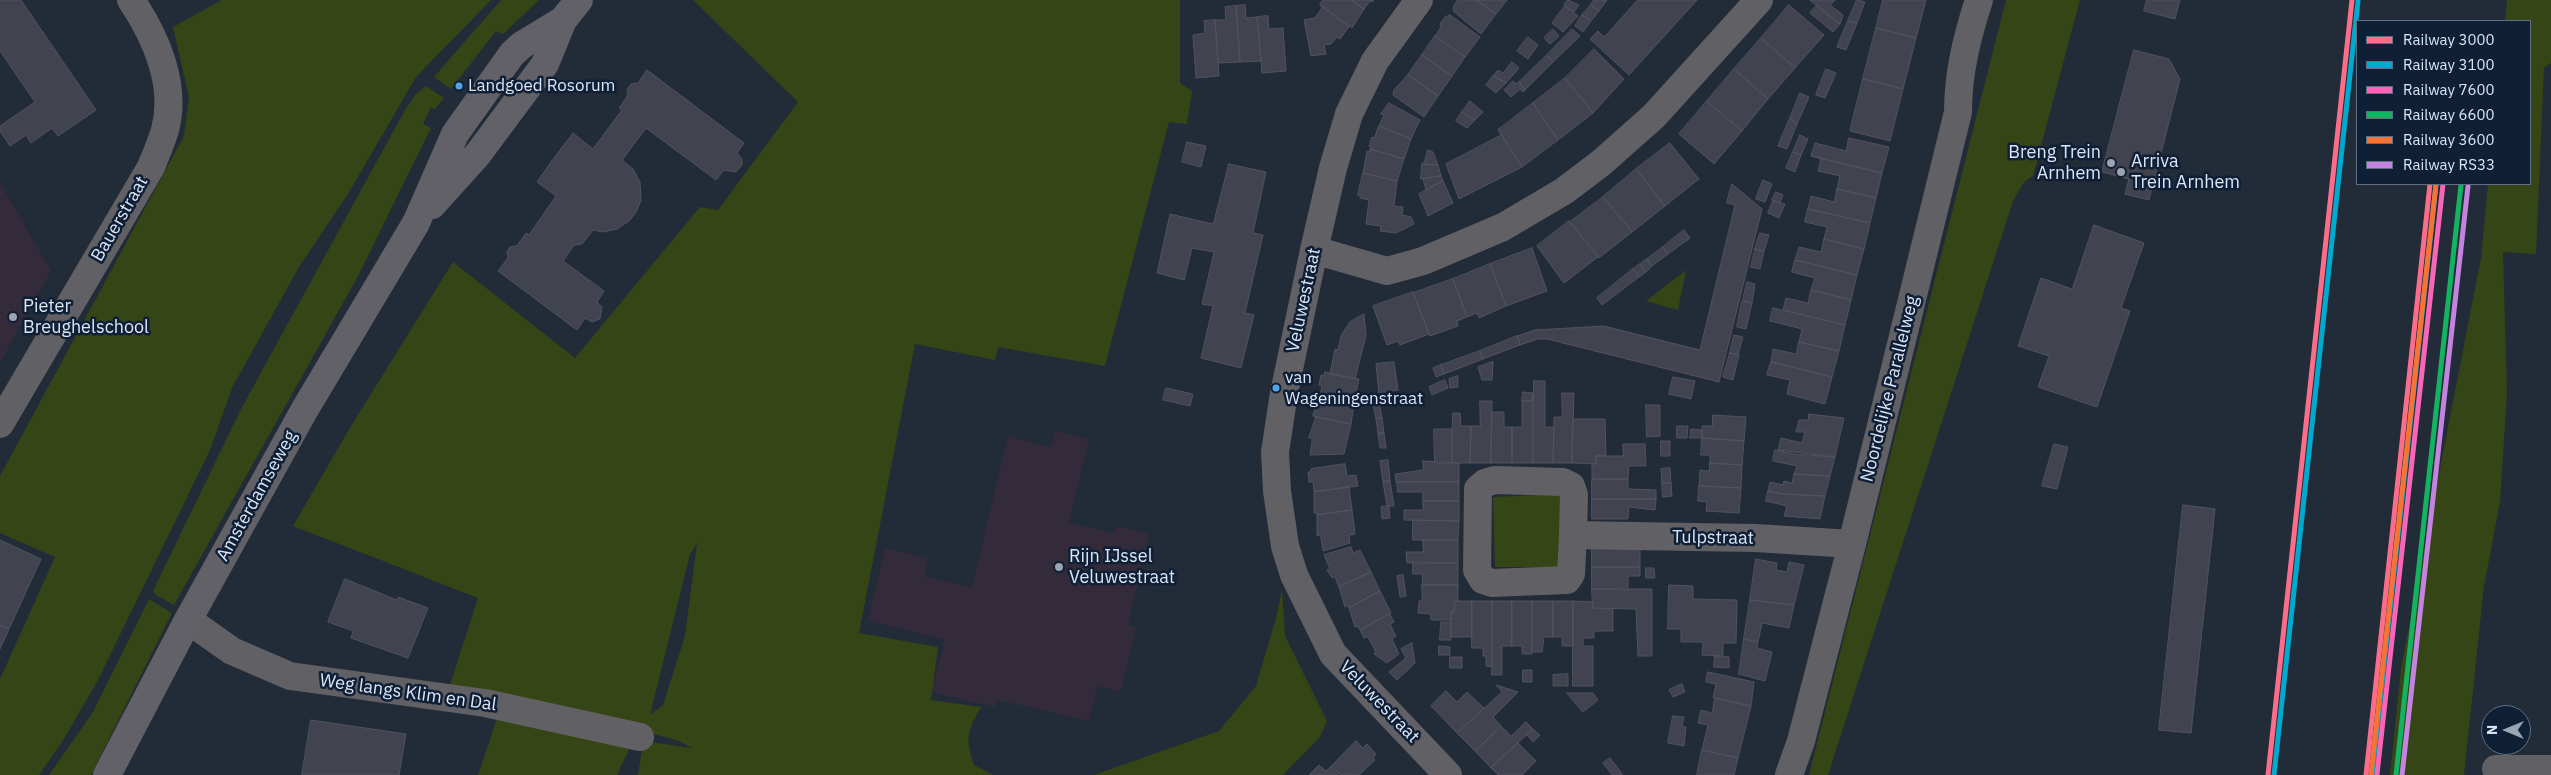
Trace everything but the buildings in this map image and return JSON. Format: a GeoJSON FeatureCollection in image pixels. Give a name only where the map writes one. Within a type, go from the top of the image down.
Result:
{"type":"FeatureCollection","features":[{"type":"Feature","properties":{"kind":"main road","name":"Amsterdamseweg"},"geometry":{"type":"LineString","coordinates":[[108,775],[188,620],[305,409],[416,223],[455,134],[512,54],[571,10]]}},
{"type":"Feature","properties":{"kind":"street","name":"Bauerstraat"},"geometry":{"type":"LineString","coordinates":[[0,424],[151,167],[165,129],[168,95],[162,60],[141,15],[131,0]]}},
{"type":"Feature","properties":{"kind":"street","name":"Veluwestraat"},"geometry":{"type":"LineString","coordinates":[[1419,0],[1375,61],[1349,114],[1333,168],[1314,250],[1284,393],[1275,452],[1277,491],[1284,546],[1294,575],[1333,654],[1448,775]]}},
{"type":"Feature","properties":{"kind":"street"},"geometry":{"type":"LineString","coordinates":[[1314,250],[1387,271],[1423,261],[1503,228],[1564,191],[1601,163],[1654,116],[1759,0]]}},
{"type":"Feature","properties":{"kind":"street","name":"Noordelijke Parallelweg"},"geometry":{"type":"LineString","coordinates":[[1789,775],[1801,741],[1852,544],[1958,112],[1958,81],[1968,32],[1979,0]]}},
{"type":"Feature","properties":{"kind":"street"},"geometry":{"type":"LineString","coordinates":[[1495,480],[1563,482],[1571,486],[1574,495],[1573,535],[1571,574],[1567,580],[1492,583],[1483,580],[1478,570],[1478,489],[1485,482],[1495,480]]}},
{"type":"Feature","properties":{"kind":"street","name":"Tulpstraat"},"geometry":{"type":"LineString","coordinates":[[1573,535],[1756,538],[1852,544]]}},
{"type":"Feature","properties":{"kind":"street","name":"Weg langs Klim en Dal"},"geometry":{"type":"LineString","coordinates":[[188,620],[232,651],[290,676],[484,703],[640,737]]}},
{"type":"Feature","properties":{"kind":"street"},"geometry":{"type":"LineString","coordinates":[[2496,769],[2551,769]]}},
{"type":"Feature","properties":{"kind":"shaded area","name":"Pieter Breughelschool"},"geometry":{"type":"Polygon","coordinates":[[[0,183],[51,271],[0,363],[0,183]]]}},
{"type":"Feature","properties":{"kind":"shaded area","name":"Rijn IJssel Veluwestraat"},"geometry":{"type":"Polygon","coordinates":[[[1055,431],[1089,439],[1069,523],[1114,533],[1116,526],[1149,534],[1128,625],[1136,627],[1121,692],[1097,686],[1089,721],[998,700],[995,707],[931,692],[945,640],[868,621],[885,548],[928,558],[924,577],[972,587],[1008,436],[1051,447],[1055,431]]]}},
{"type":"Feature","properties":{"kind":"green space"},"geometry":{"type":"Polygon","coordinates":[[[222,0],[491,0],[416,77],[348,194],[299,267],[232,388],[210,450],[97,682],[62,742],[39,775],[0,775],[0,679],[55,557],[0,533],[0,476],[184,136],[189,97],[173,27],[222,0]]]}},
{"type":"Feature","properties":{"kind":"green space"},"geometry":{"type":"Polygon","coordinates":[[[501,0],[539,0],[503,34],[496,31],[451,89],[434,77],[501,0]]]}},
{"type":"Feature","properties":{"kind":"green space"},"geometry":{"type":"Polygon","coordinates":[[[693,0],[1180,0],[1180,83],[1192,91],[1187,124],[1169,122],[1105,366],[998,347],[995,360],[915,344],[859,633],[938,647],[931,700],[981,707],[970,729],[969,748],[974,765],[993,775],[638,775],[643,741],[692,748],[679,741],[641,730],[449,688],[478,598],[293,526],[351,426],[453,262],[575,358],[700,207],[718,210],[798,102],[693,0]],[[697,543],[690,554],[650,715],[663,705],[685,636],[697,543]]]}},
{"type":"Feature","properties":{"kind":"green space"},"geometry":{"type":"Polygon","coordinates":[[[2006,0],[2080,0],[2033,176],[2024,182],[2013,201],[1828,775],[1809,775],[2006,0]]]}},
{"type":"Feature","properties":{"kind":"green space"},"geometry":{"type":"Polygon","coordinates":[[[2507,0],[2551,0],[2551,63],[2544,68],[2536,254],[2503,252],[2507,393],[2500,502],[2484,586],[2464,775],[2390,775],[2401,668],[2481,258],[2488,185],[2531,185],[2531,20],[2505,20],[2507,0]]]}},
{"type":"Feature","properties":{"kind":"green space"},"geometry":{"type":"Polygon","coordinates":[[[426,86],[444,98],[435,109],[431,107],[423,124],[431,128],[357,278],[174,605],[156,595],[153,591],[241,409],[405,110],[416,94],[426,86]]]}},
{"type":"Feature","properties":{"kind":"green space"},"geometry":{"type":"Polygon","coordinates":[[[1686,270],[1678,310],[1646,301],[1686,270]]]}},
{"type":"Feature","properties":{"kind":"green space"},"geometry":{"type":"Polygon","coordinates":[[[1562,494],[1563,567],[1495,567],[1493,497],[1562,494]]]}},
{"type":"Feature","properties":{"kind":"green space"},"geometry":{"type":"Polygon","coordinates":[[[1282,589],[1285,636],[1327,721],[1320,737],[1283,775],[1094,775],[1219,731],[1256,686],[1276,618],[1282,589]]]}},
{"type":"Feature","properties":{"kind":"green space"},"geometry":{"type":"Polygon","coordinates":[[[149,599],[172,613],[91,775],[49,775],[93,712],[149,599]]]}},
{"type":"Feature","properties":{"kind":"green space"},"geometry":{"type":"Polygon","coordinates":[[[498,716],[631,745],[617,775],[478,775],[498,716]]]}},
{"type":"Feature","properties":{"kind":"rail line","name":"3000"},"geometry":{"type":"LineString","coordinates":[[2268,775],[2352,0]]}},
{"type":"Feature","properties":{"kind":"rail line","name":"3100"},"geometry":{"type":"LineString","coordinates":[[2274,775],[2358,1]]}},
{"type":"Feature","properties":{"kind":"rail line","name":"3000"},"geometry":{"type":"LineString","coordinates":[[2366,775],[2430,185]]}},
{"type":"Feature","properties":{"kind":"rail line","name":"3100"},"geometry":{"type":"LineString","coordinates":[[2372,775],[2436,185]]}},
{"type":"Feature","properties":{"kind":"rail line","name":"3600"},"geometry":{"type":"LineString","coordinates":[[2371,774],[2436,185]]}},
{"type":"Feature","properties":{"kind":"rail line","name":"7600"},"geometry":{"type":"LineString","coordinates":[[2377,774],[2443,185]]}},
{"type":"Feature","properties":{"kind":"rail line","name":"6600"},"geometry":{"type":"LineString","coordinates":[[2396,775],[2461,185]]}},
{"type":"Feature","properties":{"kind":"rail line","name":"RS33"},"geometry":{"type":"LineString","coordinates":[[2402,775],[2468,186]]}},
{"type":"Feature","properties":{"kind":"place","name":"Landgoed Rosorum"},"geometry":{"type":"Point","coordinates":[459,86]}},
{"type":"Feature","properties":{"kind":"place","name":"Breng Trein Arnhem"},"geometry":{"type":"Point","coordinates":[2111,163]}},
{"type":"Feature","properties":{"kind":"place","name":"Arriva Trein Arnhem"},"geometry":{"type":"Point","coordinates":[2121,172]}},
{"type":"Feature","properties":{"kind":"place","name":"Pieter Breughelschool"},"geometry":{"type":"Point","coordinates":[13,317]}},
{"type":"Feature","properties":{"kind":"place","name":"van Wageningenstraat"},"geometry":{"type":"Point","coordinates":[1276,388]}},
{"type":"Feature","properties":{"kind":"place","name":"Rijn IJssel Veluwestraat"},"geometry":{"type":"Point","coordinates":[1059,567]}}]}
